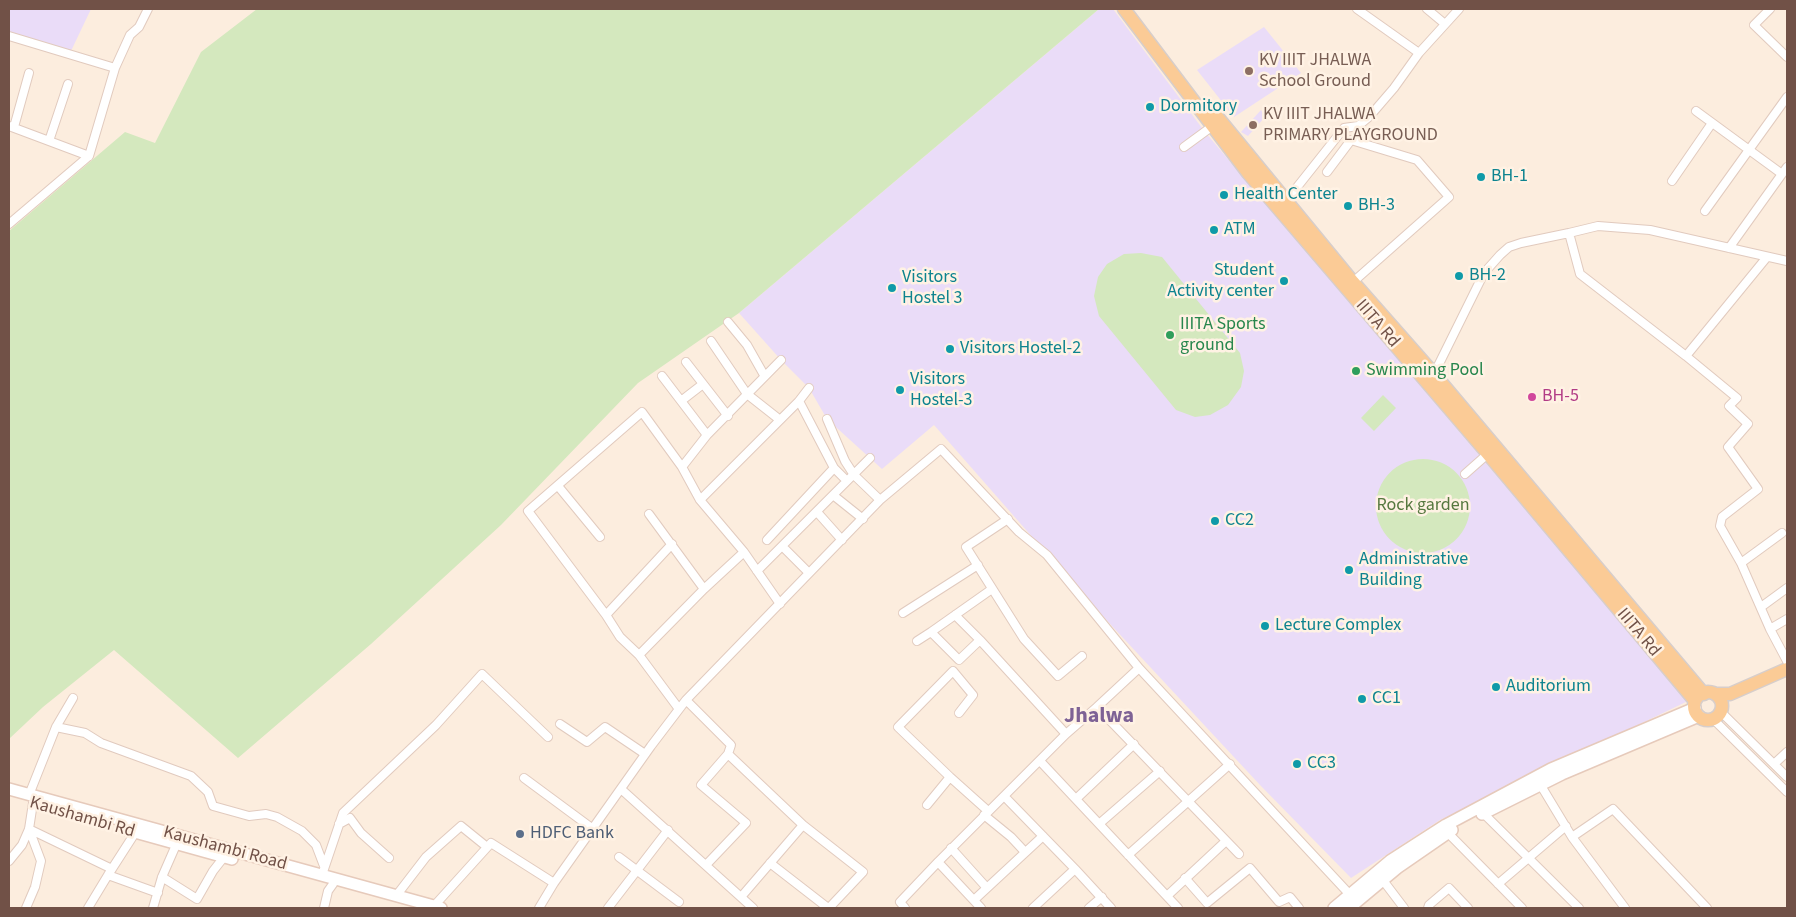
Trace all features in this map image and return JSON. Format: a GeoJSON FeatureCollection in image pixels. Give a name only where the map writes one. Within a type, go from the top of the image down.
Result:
{"type":"FeatureCollection","features":[{"type":"Feature","properties":{"kind":"main road","name":"IIITA Rd"},"geometry":{"type":"LineString","coordinates":[[1124,9],[1216,123],[1286,201],[1353,282],[1434,374],[1492,450]]}},
{"type":"Feature","properties":{"kind":"main road","name":"IIITA Rd"},"geometry":{"type":"LineString","coordinates":[[1135,9],[1216,123],[1248,173],[1492,450],[1701,703],[1721,701],[1719,714]]}},
{"type":"Feature","properties":{"kind":"main road"},"geometry":{"type":"LineString","coordinates":[[1351,901],[1390,860],[1423,838],[1500,796],[1551,769],[1701,703],[1730,694],[1787,669]]}},
{"type":"Feature","properties":{"kind":"main road"},"geometry":{"type":"LineString","coordinates":[[1701,703],[1704,720],[1719,714],[1734,702],[1787,678]]}},
{"type":"Feature","properties":{"kind":"main road"},"geometry":{"type":"LineString","coordinates":[[1334,908],[1351,901],[1447,832],[1701,703]]}},
{"type":"Feature","properties":{"kind":"main road","name":"Kaushambi Road"},"geometry":{"type":"LineString","coordinates":[[9,789],[31,799],[323,870],[396,896],[437,907]]}},
{"type":"Feature","properties":{"kind":"main road","name":"Kaushambi Rd"},"geometry":{"type":"LineString","coordinates":[[9,797],[31,799],[176,845],[332,884],[417,908]]}},
{"type":"Feature","properties":{"kind":"street"},"geometry":{"type":"LineString","coordinates":[[9,224],[89,156],[115,68],[130,35],[139,26],[148,9]]}},
{"type":"Feature","properties":{"kind":"street"},"geometry":{"type":"LineString","coordinates":[[1357,9],[1419,53]]}},
{"type":"Feature","properties":{"kind":"street"},"geometry":{"type":"LineString","coordinates":[[1427,9],[1445,24]]}},
{"type":"Feature","properties":{"kind":"street"},"geometry":{"type":"LineString","coordinates":[[1286,201],[1344,128],[1358,126],[1369,117],[1394,88],[1419,53],[1459,9]]}},
{"type":"Feature","properties":{"kind":"street"},"geometry":{"type":"LineString","coordinates":[[1770,9],[1754,24],[1787,57]]}},
{"type":"Feature","properties":{"kind":"street"},"geometry":{"type":"LineString","coordinates":[[9,36],[115,68]]}},
{"type":"Feature","properties":{"kind":"street"},"geometry":{"type":"LineString","coordinates":[[30,73],[11,126],[89,156]]}},
{"type":"Feature","properties":{"kind":"street"},"geometry":{"type":"LineString","coordinates":[[49,141],[68,84]]}},
{"type":"Feature","properties":{"kind":"street"},"geometry":{"type":"LineString","coordinates":[[1705,211],[1787,97]]}},
{"type":"Feature","properties":{"kind":"street"},"geometry":{"type":"LineString","coordinates":[[1696,111],[1782,174]]}},
{"type":"Feature","properties":{"kind":"street"},"geometry":{"type":"LineString","coordinates":[[1184,147],[1216,123]]}},
{"type":"Feature","properties":{"kind":"street"},"geometry":{"type":"LineString","coordinates":[[1672,181],[1712,123]]}},
{"type":"Feature","properties":{"kind":"street"},"geometry":{"type":"LineString","coordinates":[[1327,172],[1351,140],[1417,160],[1449,197],[1353,282]]}},
{"type":"Feature","properties":{"kind":"street"},"geometry":{"type":"LineString","coordinates":[[1729,248],[1787,167]]}},
{"type":"Feature","properties":{"kind":"street"},"geometry":{"type":"LineString","coordinates":[[1434,374],[1484,273],[1500,255],[1510,247],[1521,243],[1598,226],[1650,230],[1767,257],[1786,259]]}},
{"type":"Feature","properties":{"kind":"street"},"geometry":{"type":"LineString","coordinates":[[1569,233],[1580,274],[1737,398],[1729,406],[1748,424],[1728,447],[1758,489],[1722,517],[1720,526],[1741,563],[1770,629],[1787,661]]}},
{"type":"Feature","properties":{"kind":"street"},"geometry":{"type":"LineString","coordinates":[[1686,356],[1767,257]]}},
{"type":"Feature","properties":{"kind":"street"},"geometry":{"type":"LineString","coordinates":[[728,322],[747,345],[764,375]]}},
{"type":"Feature","properties":{"kind":"street"},"geometry":{"type":"LineString","coordinates":[[711,341],[747,394],[780,420]]}},
{"type":"Feature","properties":{"kind":"street"},"geometry":{"type":"LineString","coordinates":[[682,467],[707,435],[728,416],[764,375],[781,360]]}},
{"type":"Feature","properties":{"kind":"street"},"geometry":{"type":"LineString","coordinates":[[686,362],[728,416]]}},
{"type":"Feature","properties":{"kind":"street"},"geometry":{"type":"LineString","coordinates":[[662,376],[707,435]]}},
{"type":"Feature","properties":{"kind":"street"},"geometry":{"type":"LineString","coordinates":[[681,401],[703,384]]}},
{"type":"Feature","properties":{"kind":"street"},"geometry":{"type":"LineString","coordinates":[[700,500],[799,401],[809,388]]}},
{"type":"Feature","properties":{"kind":"street"},"geometry":{"type":"LineString","coordinates":[[799,401],[834,468],[847,481]]}},
{"type":"Feature","properties":{"kind":"street"},"geometry":{"type":"LineString","coordinates":[[679,709],[639,655],[620,637],[606,615],[528,511],[642,412],[682,467],[700,500],[744,552],[780,604]]}},
{"type":"Feature","properties":{"kind":"street"},"geometry":{"type":"LineString","coordinates":[[828,419],[854,475],[880,500]]}},
{"type":"Feature","properties":{"kind":"street"},"geometry":{"type":"LineString","coordinates":[[540,908],[554,883],[645,754],[686,700],[880,500],[941,449],[1020,532],[1047,555],[1138,668],[1230,764],[1351,901]]}},
{"type":"Feature","properties":{"kind":"street"},"geometry":{"type":"LineString","coordinates":[[1465,474],[1492,450]]}},
{"type":"Feature","properties":{"kind":"street"},"geometry":{"type":"LineString","coordinates":[[757,571],[870,458]]}},
{"type":"Feature","properties":{"kind":"street"},"geometry":{"type":"LineString","coordinates":[[767,540],[834,468]]}},
{"type":"Feature","properties":{"kind":"street"},"geometry":{"type":"LineString","coordinates":[[558,486],[600,537]]}},
{"type":"Feature","properties":{"kind":"street"},"geometry":{"type":"LineString","coordinates":[[833,495],[863,519]]}},
{"type":"Feature","properties":{"kind":"street"},"geometry":{"type":"LineString","coordinates":[[817,512],[842,540]]}},
{"type":"Feature","properties":{"kind":"street"},"geometry":{"type":"LineString","coordinates":[[649,514],[704,589]]}},
{"type":"Feature","properties":{"kind":"street"},"geometry":{"type":"LineString","coordinates":[[1008,519],[966,546],[1024,638],[1058,676],[1082,656]]}},
{"type":"Feature","properties":{"kind":"street"},"geometry":{"type":"LineString","coordinates":[[1741,563],[1782,533]]}},
{"type":"Feature","properties":{"kind":"street"},"geometry":{"type":"LineString","coordinates":[[606,615],[672,544]]}},
{"type":"Feature","properties":{"kind":"street"},"geometry":{"type":"LineString","coordinates":[[782,546],[809,574]]}},
{"type":"Feature","properties":{"kind":"street"},"geometry":{"type":"LineString","coordinates":[[639,655],[704,589],[744,552]]}},
{"type":"Feature","properties":{"kind":"street"},"geometry":{"type":"LineString","coordinates":[[903,613],[978,565]]}},
{"type":"Feature","properties":{"kind":"street"},"geometry":{"type":"LineString","coordinates":[[1761,608],[1787,588]]}},
{"type":"Feature","properties":{"kind":"street"},"geometry":{"type":"LineString","coordinates":[[917,641],[992,589]]}},
{"type":"Feature","properties":{"kind":"street"},"geometry":{"type":"LineString","coordinates":[[955,615],[1066,734]]}},
{"type":"Feature","properties":{"kind":"street"},"geometry":{"type":"LineString","coordinates":[[1770,629],[1787,619]]}},
{"type":"Feature","properties":{"kind":"street"},"geometry":{"type":"LineString","coordinates":[[931,632],[959,660],[980,640]]}},
{"type":"Feature","properties":{"kind":"street"},"geometry":{"type":"LineString","coordinates":[[904,908],[900,902],[951,848],[1040,762],[1066,734],[1098,707],[1138,668]]}},
{"type":"Feature","properties":{"kind":"street"},"geometry":{"type":"LineString","coordinates":[[959,713],[973,695],[953,671],[898,726],[1025,852]]}},
{"type":"Feature","properties":{"kind":"street"},"geometry":{"type":"LineString","coordinates":[[323,870],[343,813],[436,725],[482,674],[548,737]]}},
{"type":"Feature","properties":{"kind":"street"},"geometry":{"type":"LineString","coordinates":[[9,859],[22,845],[29,829],[31,799],[56,727],[73,698]]}},
{"type":"Feature","properties":{"kind":"street"},"geometry":{"type":"LineString","coordinates":[[686,700],[732,745],[728,754],[701,784],[746,823],[706,865]]}},
{"type":"Feature","properties":{"kind":"street"},"geometry":{"type":"LineString","coordinates":[[1098,707],[1239,854]]}},
{"type":"Feature","properties":{"kind":"street"},"geometry":{"type":"LineString","coordinates":[[1719,714],[1787,777]]}},
{"type":"Feature","properties":{"kind":"street"},"geometry":{"type":"LineString","coordinates":[[1719,714],[1787,792]]}},
{"type":"Feature","properties":{"kind":"street"},"geometry":{"type":"LineString","coordinates":[[560,724],[587,742],[605,727],[645,754]]}},
{"type":"Feature","properties":{"kind":"street"},"geometry":{"type":"LineString","coordinates":[[56,727],[85,733],[102,744],[191,776],[208,792],[213,806],[249,816],[266,814],[277,817],[302,831],[316,845],[323,870]]}},
{"type":"Feature","properties":{"kind":"street"},"geometry":{"type":"LineString","coordinates":[[1076,799],[1134,744]]}},
{"type":"Feature","properties":{"kind":"street"},"geometry":{"type":"LineString","coordinates":[[1774,764],[1787,752]]}},
{"type":"Feature","properties":{"kind":"street"},"geometry":{"type":"LineString","coordinates":[[728,754],[803,825],[863,872],[829,908],[770,864]]}},
{"type":"Feature","properties":{"kind":"street"},"geometry":{"type":"LineString","coordinates":[[1040,762],[1178,908]]}},
{"type":"Feature","properties":{"kind":"street"},"geometry":{"type":"LineString","coordinates":[[1128,854],[1230,764]]}},
{"type":"Feature","properties":{"kind":"street"},"geometry":{"type":"LineString","coordinates":[[1099,824],[1160,771]]}},
{"type":"Feature","properties":{"kind":"street"},"geometry":{"type":"LineString","coordinates":[[524,778],[593,829]]}},
{"type":"Feature","properties":{"kind":"street"},"geometry":{"type":"LineString","coordinates":[[927,805],[950,778]]}},
{"type":"Feature","properties":{"kind":"street"},"geometry":{"type":"LineString","coordinates":[[1540,784],[1572,837],[1625,908]]}},
{"type":"Feature","properties":{"kind":"street"},"geometry":{"type":"LineString","coordinates":[[621,789],[753,908]]}},
{"type":"Feature","properties":{"kind":"street"},"geometry":{"type":"LineString","coordinates":[[1004,796],[1076,869],[1111,908]]}},
{"type":"Feature","properties":{"kind":"street"},"geometry":{"type":"LineString","coordinates":[[1572,837],[1612,809],[1707,908]]}},
{"type":"Feature","properties":{"kind":"street"},"geometry":{"type":"LineString","coordinates":[[1482,813],[1579,908]]}},
{"type":"Feature","properties":{"kind":"street"},"geometry":{"type":"LineString","coordinates":[[339,824],[350,818],[361,833],[389,858]]}},
{"type":"Feature","properties":{"kind":"street"},"geometry":{"type":"LineString","coordinates":[[740,897],[803,825]]}},
{"type":"Feature","properties":{"kind":"street"},"geometry":{"type":"LineString","coordinates":[[396,896],[426,857],[461,826],[487,847]]}},
{"type":"Feature","properties":{"kind":"street"},"geometry":{"type":"LineString","coordinates":[[1498,884],[1566,826]]}},
{"type":"Feature","properties":{"kind":"street"},"geometry":{"type":"LineString","coordinates":[[29,829],[110,872],[158,893]]}},
{"type":"Feature","properties":{"kind":"street"},"geometry":{"type":"LineString","coordinates":[[26,908],[35,887],[41,861],[29,829]]}},
{"type":"Feature","properties":{"kind":"street"},"geometry":{"type":"LineString","coordinates":[[608,908],[668,830]]}},
{"type":"Feature","properties":{"kind":"street"},"geometry":{"type":"LineString","coordinates":[[88,908],[136,832]]}},
{"type":"Feature","properties":{"kind":"street"},"geometry":{"type":"LineString","coordinates":[[1447,832],[1522,908]]}},
{"type":"Feature","properties":{"kind":"street"},"geometry":{"type":"LineString","coordinates":[[974,900],[1043,836]]}},
{"type":"Feature","properties":{"kind":"street"},"geometry":{"type":"LineString","coordinates":[[1167,896],[1226,841]]}},
{"type":"Feature","properties":{"kind":"street"},"geometry":{"type":"LineString","coordinates":[[437,907],[491,843],[554,883]]}},
{"type":"Feature","properties":{"kind":"street"},"geometry":{"type":"LineString","coordinates":[[153,908],[162,878],[176,845]]}},
{"type":"Feature","properties":{"kind":"street"},"geometry":{"type":"LineString","coordinates":[[951,848],[987,888]]}},
{"type":"Feature","properties":{"kind":"street"},"geometry":{"type":"LineString","coordinates":[[162,878],[197,899],[213,871],[224,857]]}},
{"type":"Feature","properties":{"kind":"street"},"geometry":{"type":"LineString","coordinates":[[619,857],[679,902]]}},
{"type":"Feature","properties":{"kind":"street"},"geometry":{"type":"LineString","coordinates":[[938,862],[981,908]]}},
{"type":"Feature","properties":{"kind":"street"},"geometry":{"type":"LineString","coordinates":[[1185,878],[1207,903],[1250,868],[1279,902],[1290,897],[1299,908]]}},
{"type":"Feature","properties":{"kind":"street"},"geometry":{"type":"LineString","coordinates":[[1033,908],[1076,869]]}},
{"type":"Feature","properties":{"kind":"street"},"geometry":{"type":"LineString","coordinates":[[1382,879],[1404,908]]}},
{"type":"Feature","properties":{"kind":"street"},"geometry":{"type":"LineString","coordinates":[[324,908],[328,891],[332,884]]}},
{"type":"Feature","properties":{"kind":"street"},"geometry":{"type":"LineString","coordinates":[[1428,908],[1449,888],[1468,908]]}},
{"type":"Feature","properties":{"kind":"street"},"geometry":{"type":"LineString","coordinates":[[1089,908],[1102,897]]}},
{"type":"Feature","properties":{"kind":"shaded area"},"geometry":{"type":"Polygon","coordinates":[[[9,9],[91,9],[71,51],[9,34],[9,9]]]}},
{"type":"Feature","properties":{"kind":"shaded area"},"geometry":{"type":"Polygon","coordinates":[[[1099,9],[1113,9],[1205,132],[1688,701],[1440,820],[1351,878],[1260,785],[1084,596],[934,425],[882,469],[827,419],[809,388],[739,313],[1099,9]]]}},
{"type":"Feature","properties":{"kind":"shaded area","name":"KV IIIT JHALWA School Ground"},"geometry":{"type":"Polygon","coordinates":[[[1264,27],[1301,73],[1234,117],[1197,70],[1264,27]]]}},
{"type":"Feature","properties":{"kind":"shaded area","name":"KV IIIT JHALWA PRIMARY PLAYGROUND"},"geometry":{"type":"Polygon","coordinates":[[[1261,110],[1265,117],[1248,136],[1241,132],[1261,110]]]}},
{"type":"Feature","properties":{"kind":"green space"},"geometry":{"type":"Polygon","coordinates":[[[257,9],[1099,9],[739,313],[638,383],[501,525],[371,644],[238,758],[114,650],[43,707],[9,739],[9,231],[125,132],[155,143],[201,52],[257,9]]]}},
{"type":"Feature","properties":{"kind":"green space","name":"IIITA Sports ground"},"geometry":{"type":"Polygon","coordinates":[[[1141,253],[1162,257],[1240,353],[1244,371],[1241,387],[1228,405],[1210,415],[1195,417],[1176,410],[1099,316],[1094,296],[1098,277],[1107,264],[1124,254],[1141,253]]]}},
{"type":"Feature","properties":{"kind":"green space"},"geometry":{"type":"Polygon","coordinates":[[[1383,395],[1396,408],[1374,431],[1361,418],[1383,395]]]}},
{"type":"Feature","properties":{"kind":"green space","name":"Rock garden"},"geometry":{"type":"Polygon","coordinates":[[[1423,459],[1441,462],[1456,473],[1467,488],[1470,506],[1467,524],[1456,539],[1441,550],[1423,553],[1405,550],[1390,539],[1379,524],[1376,506],[1379,488],[1390,473],[1405,462],[1423,459]]]}},
{"type":"Feature","properties":{"kind":"place","name":"KV IIIT JHALWA School Ground"},"geometry":{"type":"Point","coordinates":[1249,71]}},
{"type":"Feature","properties":{"kind":"place","name":"Dormitory"},"geometry":{"type":"Point","coordinates":[1150,107]}},
{"type":"Feature","properties":{"kind":"place","name":"KV IIIT JHALWA PRIMARY PLAYGROUND"},"geometry":{"type":"Point","coordinates":[1253,125]}},
{"type":"Feature","properties":{"kind":"place","name":"BH-1"},"geometry":{"type":"Point","coordinates":[1481,177]}},
{"type":"Feature","properties":{"kind":"place","name":"Health Center"},"geometry":{"type":"Point","coordinates":[1224,195]}},
{"type":"Feature","properties":{"kind":"place","name":"BH-3"},"geometry":{"type":"Point","coordinates":[1348,206]}},
{"type":"Feature","properties":{"kind":"place","name":"ATM"},"geometry":{"type":"Point","coordinates":[1214,230]}},
{"type":"Feature","properties":{"kind":"place","name":"BH-2"},"geometry":{"type":"Point","coordinates":[1459,276]}},
{"type":"Feature","properties":{"kind":"place","name":"Student Activity center"},"geometry":{"type":"Point","coordinates":[1284,281]}},
{"type":"Feature","properties":{"kind":"place","name":"Visitors Hostel 3"},"geometry":{"type":"Point","coordinates":[892,288]}},
{"type":"Feature","properties":{"kind":"place","name":"IIITA Sports ground"},"geometry":{"type":"Point","coordinates":[1170,335]}},
{"type":"Feature","properties":{"kind":"place","name":"Visitors Hostel-2"},"geometry":{"type":"Point","coordinates":[950,349]}},
{"type":"Feature","properties":{"kind":"place","name":"Swimming Pool"},"geometry":{"type":"Point","coordinates":[1356,371]}},
{"type":"Feature","properties":{"kind":"place","name":"Visitors Hostel-3"},"geometry":{"type":"Point","coordinates":[900,390]}},
{"type":"Feature","properties":{"kind":"place","name":"BH-5"},"geometry":{"type":"Point","coordinates":[1532,397]}},
{"type":"Feature","properties":{"kind":"place","name":"CC2"},"geometry":{"type":"Point","coordinates":[1215,521]}},
{"type":"Feature","properties":{"kind":"place","name":"Administrative Building"},"geometry":{"type":"Point","coordinates":[1349,570]}},
{"type":"Feature","properties":{"kind":"place","name":"Lecture Complex"},"geometry":{"type":"Point","coordinates":[1265,626]}},
{"type":"Feature","properties":{"kind":"place","name":"Auditorium"},"geometry":{"type":"Point","coordinates":[1496,687]}},
{"type":"Feature","properties":{"kind":"place","name":"CC1"},"geometry":{"type":"Point","coordinates":[1362,699]}},
{"type":"Feature","properties":{"kind":"place","name":"CC3"},"geometry":{"type":"Point","coordinates":[1297,764]}},
{"type":"Feature","properties":{"kind":"place","name":"HDFC Bank"},"geometry":{"type":"Point","coordinates":[520,834]}},
{"type":"Feature","properties":{"kind":"district","name":"Jhalwa"},"geometry":{"type":"Point","coordinates":[1099,717]}}]}
